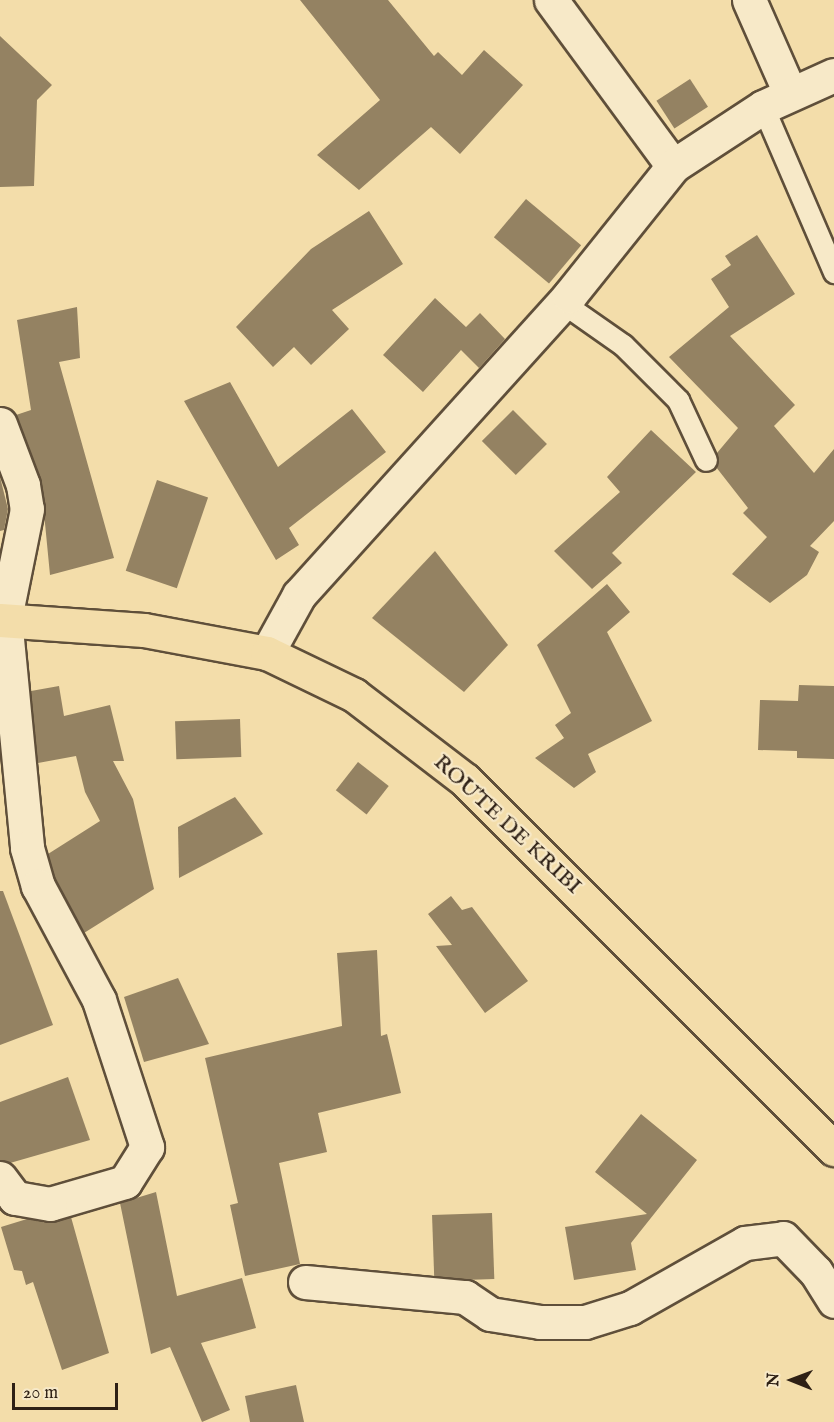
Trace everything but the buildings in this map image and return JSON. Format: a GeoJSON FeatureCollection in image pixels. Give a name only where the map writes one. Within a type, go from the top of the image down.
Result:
{"type":"FeatureCollection","features":[{"type":"Feature","properties":{"kind":"main road","name":"ROUTE DE KRIBI"},"geometry":{"type":"LineString","coordinates":[[3,619],[144,630],[267,653],[354,695],[465,780],[834,1149]]}},
{"type":"Feature","properties":{"kind":"street"},"geometry":{"type":"LineString","coordinates":[[551,0],[673,166]]}},
{"type":"Feature","properties":{"kind":"street"},"geometry":{"type":"LineString","coordinates":[[749,0],[776,100]]}},
{"type":"Feature","properties":{"kind":"street"},"geometry":{"type":"LineString","coordinates":[[267,653],[299,595],[563,303],[624,232],[673,166],[776,100],[834,75]]}},
{"type":"Feature","properties":{"kind":"street"},"geometry":{"type":"LineString","coordinates":[[0,424],[23,484],[27,509],[3,619],[27,848],[38,886],[99,1000],[147,1147],[124,1182],[50,1204],[15,1198],[0,1178]]}},
{"type":"Feature","properties":{"kind":"street"},"geometry":{"type":"LineString","coordinates":[[306,1282],[465,1297],[490,1314],[540,1322],[585,1322],[630,1308],[745,1243],[783,1238],[816,1272],[834,1301]]}},
{"type":"Feature","properties":{"kind":"lane"},"geometry":{"type":"LineString","coordinates":[[776,100],[834,272]]}},
{"type":"Feature","properties":{"kind":"lane"},"geometry":{"type":"LineString","coordinates":[[563,303],[623,345],[678,400],[706,460]]}}]}
